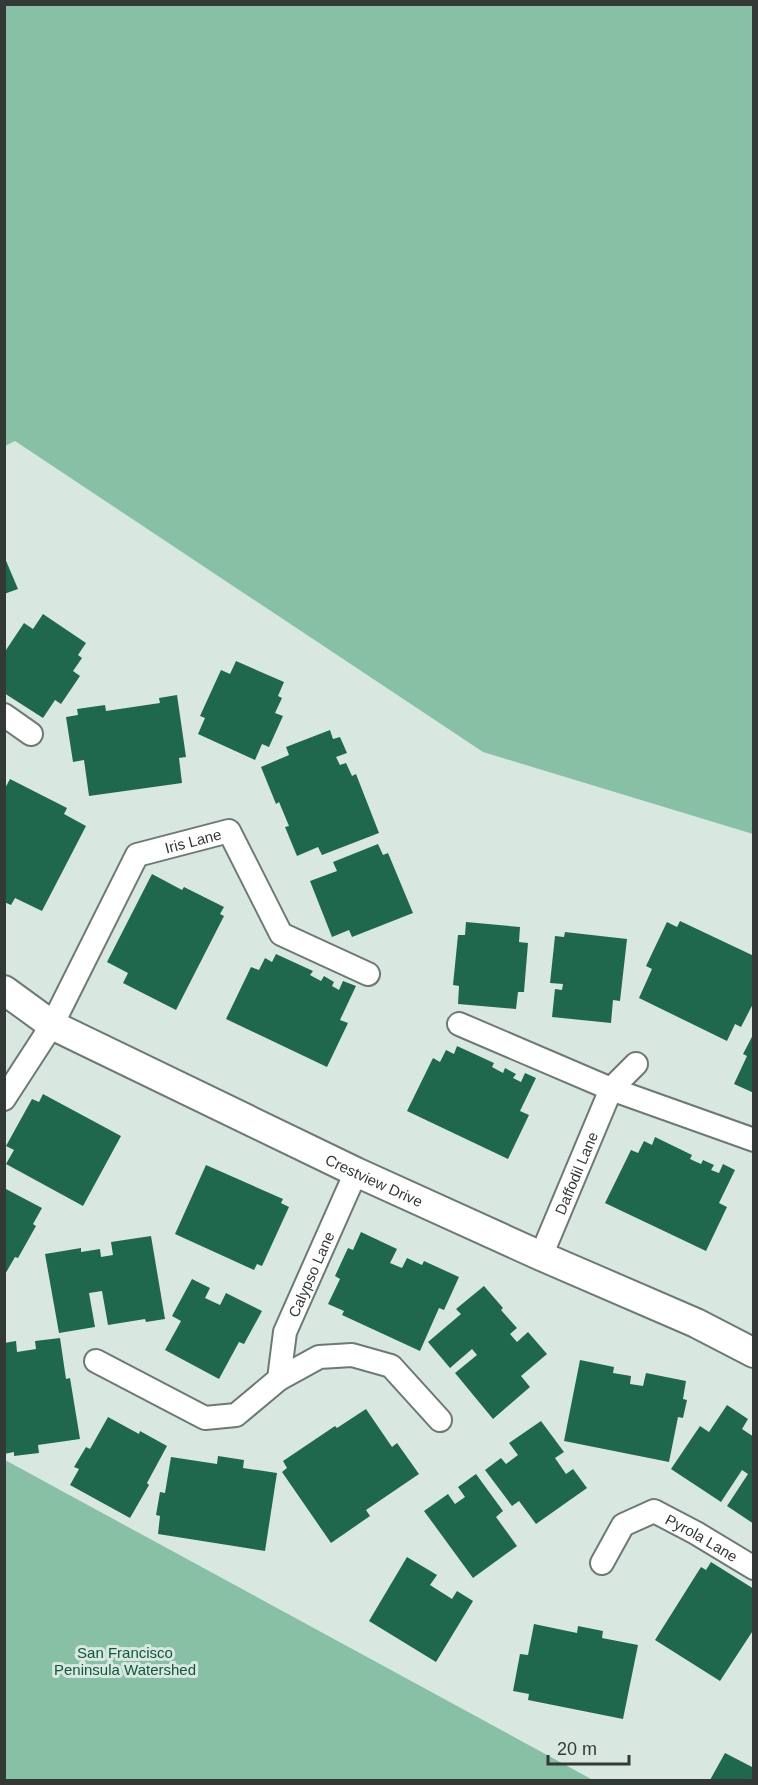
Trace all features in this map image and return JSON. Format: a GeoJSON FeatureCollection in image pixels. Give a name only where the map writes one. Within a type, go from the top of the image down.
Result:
{"type":"FeatureCollection","features":[{"type":"Feature","properties":{"kind":"street"},"geometry":{"type":"LineString","coordinates":[[4,715],[31,734]]}},
{"type":"Feature","properties":{"kind":"street","name":"Iris Lane"},"geometry":{"type":"LineString","coordinates":[[52,1025],[137,855],[229,831],[281,934],[368,974]]}},
{"type":"Feature","properties":{"kind":"street","name":"Crestview Drive"},"geometry":{"type":"LineString","coordinates":[[4,990],[52,1025],[356,1172],[696,1323],[753,1353]]}},
{"type":"Feature","properties":{"kind":"street"},"geometry":{"type":"LineString","coordinates":[[459,1024],[611,1089],[753,1140]]}},
{"type":"Feature","properties":{"kind":"street"},"geometry":{"type":"LineString","coordinates":[[4,1099],[52,1025]]}},
{"type":"Feature","properties":{"kind":"street","name":"Daffodil Lane"},"geometry":{"type":"LineString","coordinates":[[541,1256],[611,1089],[636,1064]]}},
{"type":"Feature","properties":{"kind":"street","name":"Calypso Lane"},"geometry":{"type":"LineString","coordinates":[[279,1379],[285,1332],[356,1172]]}},
{"type":"Feature","properties":{"kind":"street"},"geometry":{"type":"LineString","coordinates":[[96,1361],[205,1418],[236,1415],[279,1379],[319,1357],[352,1355],[391,1366],[440,1420]]}},
{"type":"Feature","properties":{"kind":"street","name":"Pyrola Lane"},"geometry":{"type":"LineString","coordinates":[[602,1563],[622,1525],[654,1511],[696,1533],[753,1568]]}},
{"type":"Feature","properties":{"kind":"green space"},"geometry":{"type":"Polygon","coordinates":[[[5,4],[753,5],[753,834],[483,752],[15,441],[5,446],[5,4]]]}},
{"type":"Feature","properties":{"kind":"green space","name":"San Francisco Peninsula Watershed"},"geometry":{"type":"Polygon","coordinates":[[[5,1460],[593,1780],[5,1780],[5,1460]]]}},
{"type":"Feature","properties":{"kind":"building"},"geometry":{"type":"Polygon","coordinates":[[[4,556],[18,589],[4,594],[4,556]]]}},
{"type":"Feature","properties":{"kind":"building"},"geometry":{"type":"Polygon","coordinates":[[[43,614],[86,643],[78,655],[82,658],[73,671],[80,676],[61,704],[55,700],[43,718],[4,693],[4,653],[24,623],[33,629],[43,614]]]}},
{"type":"Feature","properties":{"kind":"building"},"geometry":{"type":"Polygon","coordinates":[[[236,661],[284,682],[278,696],[282,698],[275,713],[283,716],[269,747],[262,744],[255,760],[198,734],[205,718],[200,716],[221,670],[230,674],[236,661]]]}},
{"type":"Feature","properties":{"kind":"building"},"geometry":{"type":"Polygon","coordinates":[[[177,695],[186,757],[179,758],[182,783],[89,796],[84,760],[73,762],[66,717],[78,715],[77,709],[105,705],[106,711],[160,703],[159,698],[177,695]]]}},
{"type":"Feature","properties":{"kind":"building"},"geometry":{"type":"Polygon","coordinates":[[[330,730],[333,739],[340,737],[347,753],[336,757],[340,765],[346,763],[352,776],[356,774],[379,833],[322,855],[318,847],[297,856],[285,827],[289,826],[279,802],[276,804],[261,767],[289,755],[286,747],[330,730]]]}},
{"type":"Feature","properties":{"kind":"building"},"geometry":{"type":"Polygon","coordinates":[[[10,779],[67,808],[64,814],[86,826],[42,911],[15,898],[11,905],[4,902],[4,790],[10,779]]]}},
{"type":"Feature","properties":{"kind":"building"},"geometry":{"type":"Polygon","coordinates":[[[378,844],[383,855],[388,853],[413,913],[352,937],[349,930],[332,937],[310,881],[337,871],[333,862],[378,844]]]}},
{"type":"Feature","properties":{"kind":"building"},"geometry":{"type":"Polygon","coordinates":[[[152,874],[182,890],[184,887],[224,907],[220,914],[224,916],[176,1010],[123,983],[128,973],[107,962],[152,874]]]}},
{"type":"Feature","properties":{"kind":"building"},"geometry":{"type":"Polygon","coordinates":[[[680,921],[754,956],[754,1002],[741,1027],[735,1024],[727,1041],[639,998],[652,969],[646,966],[667,922],[677,927],[680,921]]]}},
{"type":"Feature","properties":{"kind":"building"},"geometry":{"type":"Polygon","coordinates":[[[466,922],[520,927],[519,942],[528,943],[524,992],[518,992],[516,1009],[458,1004],[459,986],[453,985],[458,935],[465,935],[466,922]]]}},
{"type":"Feature","properties":{"kind":"building"},"geometry":{"type":"Polygon","coordinates":[[[565,932],[627,939],[620,1001],[613,1000],[611,1023],[552,1017],[555,989],[562,990],[563,984],[550,983],[555,936],[564,937],[565,932]]]}},
{"type":"Feature","properties":{"kind":"building"},"geometry":{"type":"Polygon","coordinates":[[[276,954],[313,971],[310,975],[321,981],[324,976],[334,982],[332,986],[339,990],[343,981],[356,986],[340,1020],[348,1023],[327,1067],[226,1019],[251,967],[259,970],[265,958],[272,962],[276,954]]]}},
{"type":"Feature","properties":{"kind":"building"},"geometry":{"type":"Polygon","coordinates":[[[754,1033],[754,1093],[734,1084],[747,1056],[743,1054],[754,1033]]]}},
{"type":"Feature","properties":{"kind":"building"},"geometry":{"type":"Polygon","coordinates":[[[457,1046],[494,1063],[492,1067],[503,1073],[505,1068],[516,1074],[513,1078],[521,1082],[525,1073],[536,1078],[520,1111],[529,1115],[508,1159],[407,1111],[433,1058],[440,1062],[446,1050],[454,1054],[457,1046]]]}},
{"type":"Feature","properties":{"kind":"building"},"geometry":{"type":"Polygon","coordinates":[[[43,1094],[121,1136],[83,1206],[6,1164],[14,1150],[6,1146],[32,1099],[39,1102],[43,1094]]]}},
{"type":"Feature","properties":{"kind":"building"},"geometry":{"type":"Polygon","coordinates":[[[655,1137],[692,1155],[690,1159],[701,1164],[703,1160],[714,1165],[711,1170],[719,1173],[723,1164],[735,1170],[719,1203],[727,1207],[706,1251],[605,1203],[631,1150],[638,1153],[644,1141],[652,1145],[655,1137]]]}},
{"type":"Feature","properties":{"kind":"building"},"geometry":{"type":"Polygon","coordinates":[[[206,1165],[283,1199],[281,1203],[289,1207],[262,1266],[257,1264],[254,1270],[175,1234],[206,1165]]]}},
{"type":"Feature","properties":{"kind":"building"},"geometry":{"type":"Polygon","coordinates":[[[4,1188],[42,1208],[33,1224],[36,1226],[18,1258],[15,1257],[4,1276],[4,1188]]]}},
{"type":"Feature","properties":{"kind":"building"},"geometry":{"type":"Polygon","coordinates":[[[361,1232],[397,1249],[390,1263],[402,1268],[407,1258],[422,1265],[424,1261],[459,1277],[444,1310],[439,1308],[420,1351],[342,1315],[344,1311],[328,1304],[340,1279],[335,1276],[348,1248],[353,1250],[361,1232]]]}},
{"type":"Feature","properties":{"kind":"building"},"geometry":{"type":"Polygon","coordinates":[[[151,1236],[165,1319],[146,1322],[145,1319],[108,1325],[102,1291],[89,1293],[95,1327],[59,1333],[45,1254],[81,1248],[81,1252],[100,1249],[101,1257],[113,1255],[111,1242],[151,1236]]]}},
{"type":"Feature","properties":{"kind":"building"},"geometry":{"type":"Polygon","coordinates":[[[192,1279],[210,1288],[205,1298],[220,1305],[226,1293],[262,1311],[244,1344],[239,1342],[219,1379],[165,1350],[181,1321],[172,1316],[192,1279]]]}},
{"type":"Feature","properties":{"kind":"building"},"geometry":{"type":"Polygon","coordinates":[[[484,1286],[517,1328],[510,1334],[517,1342],[528,1332],[547,1354],[521,1376],[530,1387],[493,1419],[455,1373],[477,1355],[472,1349],[450,1368],[428,1342],[461,1314],[456,1309],[484,1286]]]}},
{"type":"Feature","properties":{"kind":"building"},"geometry":{"type":"Polygon","coordinates":[[[60,1338],[66,1379],[70,1378],[80,1439],[38,1445],[39,1453],[14,1456],[14,1452],[4,1454],[4,1343],[16,1341],[17,1352],[36,1349],[35,1341],[60,1338]]]}},
{"type":"Feature","properties":{"kind":"building"},"geometry":{"type":"Polygon","coordinates":[[[580,1360],[614,1367],[613,1373],[631,1376],[630,1384],[643,1386],[646,1373],[686,1381],[683,1399],[687,1400],[683,1418],[678,1417],[669,1462],[564,1441],[580,1360]]]}},
{"type":"Feature","properties":{"kind":"building"},"geometry":{"type":"Polygon","coordinates":[[[727,1405],[748,1419],[742,1429],[754,1437],[754,1524],[727,1506],[748,1474],[742,1470],[721,1502],[671,1469],[700,1426],[709,1432],[727,1405]]]}},
{"type":"Feature","properties":{"kind":"building"},"geometry":{"type":"Polygon","coordinates":[[[366,1409],[392,1447],[397,1443],[419,1474],[366,1510],[370,1516],[331,1543],[282,1472],[287,1468],[283,1461],[335,1426],[337,1428],[366,1409]]]}},
{"type":"Feature","properties":{"kind":"building"},"geometry":{"type":"Polygon","coordinates":[[[108,1417],[167,1446],[147,1483],[149,1485],[130,1518],[70,1485],[79,1469],[74,1467],[86,1447],[90,1449],[108,1417]]]}},
{"type":"Feature","properties":{"kind":"building"},"geometry":{"type":"Polygon","coordinates":[[[541,1421],[564,1452],[555,1458],[566,1474],[573,1469],[587,1488],[536,1524],[519,1501],[512,1506],[485,1470],[501,1458],[506,1464],[518,1455],[509,1443],[541,1421]]]}},
{"type":"Feature","properties":{"kind":"building"},"geometry":{"type":"Polygon","coordinates":[[[218,1456],[244,1460],[243,1468],[277,1473],[265,1551],[158,1534],[160,1516],[156,1515],[160,1492],[165,1493],[171,1457],[217,1464],[218,1456]]]}},
{"type":"Feature","properties":{"kind":"building"},"geometry":{"type":"Polygon","coordinates":[[[476,1474],[503,1511],[496,1517],[517,1546],[473,1578],[424,1511],[448,1494],[455,1504],[465,1497],[458,1487],[476,1474]]]}},
{"type":"Feature","properties":{"kind":"building"},"geometry":{"type":"Polygon","coordinates":[[[407,1557],[437,1575],[430,1585],[452,1599],[457,1591],[473,1601],[436,1662],[369,1621],[407,1557]]]}},
{"type":"Feature","properties":{"kind":"building"},"geometry":{"type":"Polygon","coordinates":[[[711,1562],[754,1589],[754,1629],[720,1681],[655,1640],[701,1567],[706,1570],[711,1562]]]}},
{"type":"Feature","properties":{"kind":"building"},"geometry":{"type":"Polygon","coordinates":[[[534,1624],[577,1633],[578,1626],[603,1631],[602,1638],[638,1645],[623,1719],[528,1700],[529,1694],[513,1691],[520,1654],[528,1655],[534,1624]]]}},
{"type":"Feature","properties":{"kind":"building"},"geometry":{"type":"Polygon","coordinates":[[[725,1753],[754,1768],[754,1776],[751,1780],[710,1780],[725,1753]]]}}]}
